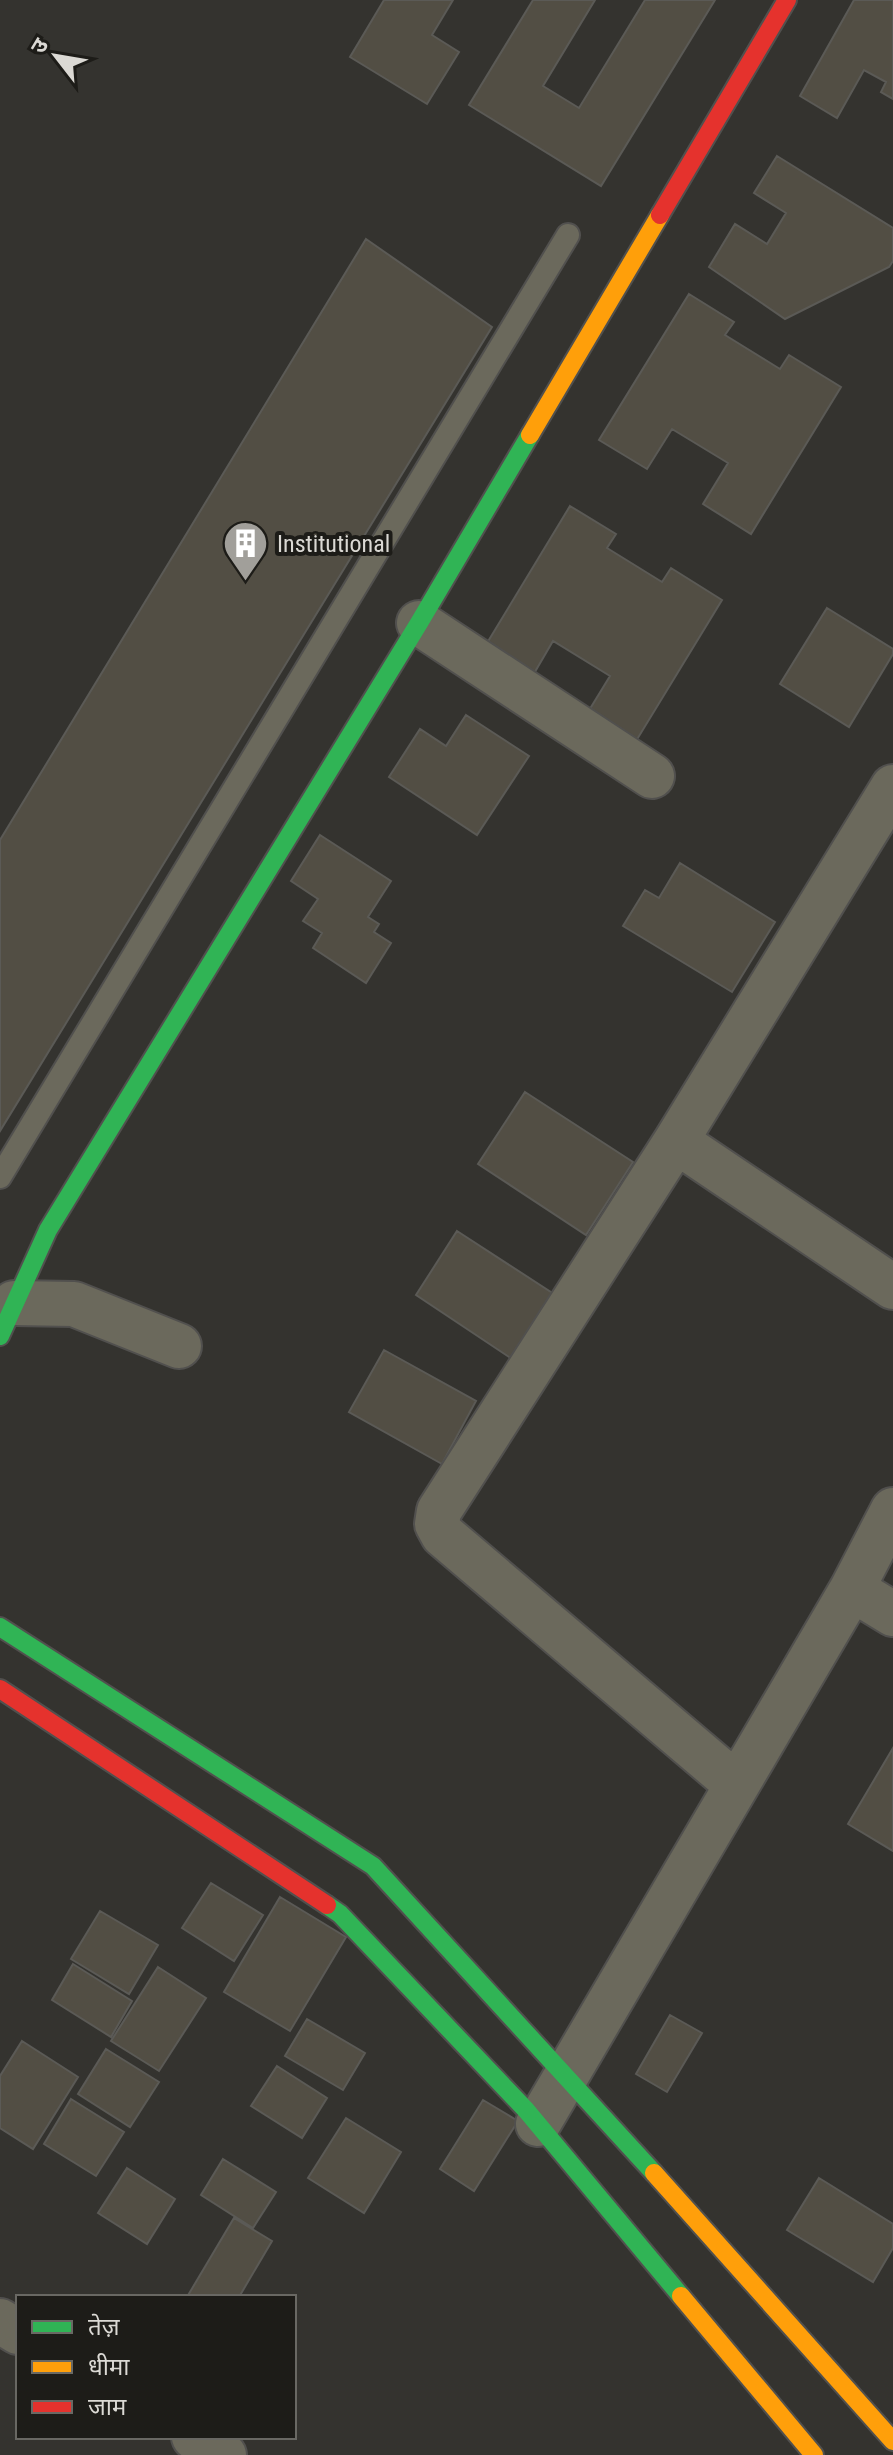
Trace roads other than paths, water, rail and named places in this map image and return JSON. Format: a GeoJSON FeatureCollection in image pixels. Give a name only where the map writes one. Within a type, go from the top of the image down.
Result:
{"type":"FeatureCollection","features":[{"type":"Feature","properties":{"kind":"street"},"geometry":{"type":"LineString","coordinates":[[7,1320],[48,1230],[419,623],[787,0]]}},
{"type":"Feature","properties":{"kind":"street"},"geometry":{"type":"LineString","coordinates":[[419,623],[652,776]]}},
{"type":"Feature","properties":{"kind":"street"},"geometry":{"type":"LineString","coordinates":[[737,1785],[443,1535],[437,1524],[439,1511],[676,1141],[893,787]]}},
{"type":"Feature","properties":{"kind":"street"},"geometry":{"type":"LineString","coordinates":[[676,1141],[893,1287]]}},
{"type":"Feature","properties":{"kind":"street"},"geometry":{"type":"LineString","coordinates":[[7,1320],[74,1304],[179,1346]]}},
{"type":"Feature","properties":{"kind":"street"},"geometry":{"type":"LineString","coordinates":[[538,2124],[852,1589],[893,1510]]}},
{"type":"Feature","properties":{"kind":"street"},"geometry":{"type":"LineString","coordinates":[[852,1589],[893,1614]]}},
{"type":"Feature","properties":{"kind":"street"},"geometry":{"type":"LineString","coordinates":[[0,1627],[373,1866],[567,2075],[893,2441]]}},
{"type":"Feature","properties":{"kind":"street"},"geometry":{"type":"LineString","coordinates":[[0,1689],[340,1914],[538,2124],[814,2455]]}},
{"type":"Feature","properties":{"kind":"street"},"geometry":{"type":"LineString","coordinates":[[197,2439],[224,2455]]}},
{"type":"Feature","properties":{"kind":"lane"},"geometry":{"type":"LineString","coordinates":[[0,1177],[568,235]]}},
{"type":"Feature","properties":{"kind":"place","name":"Institutional"},"geometry":{"type":"Point","coordinates":[246,583]}}]}
